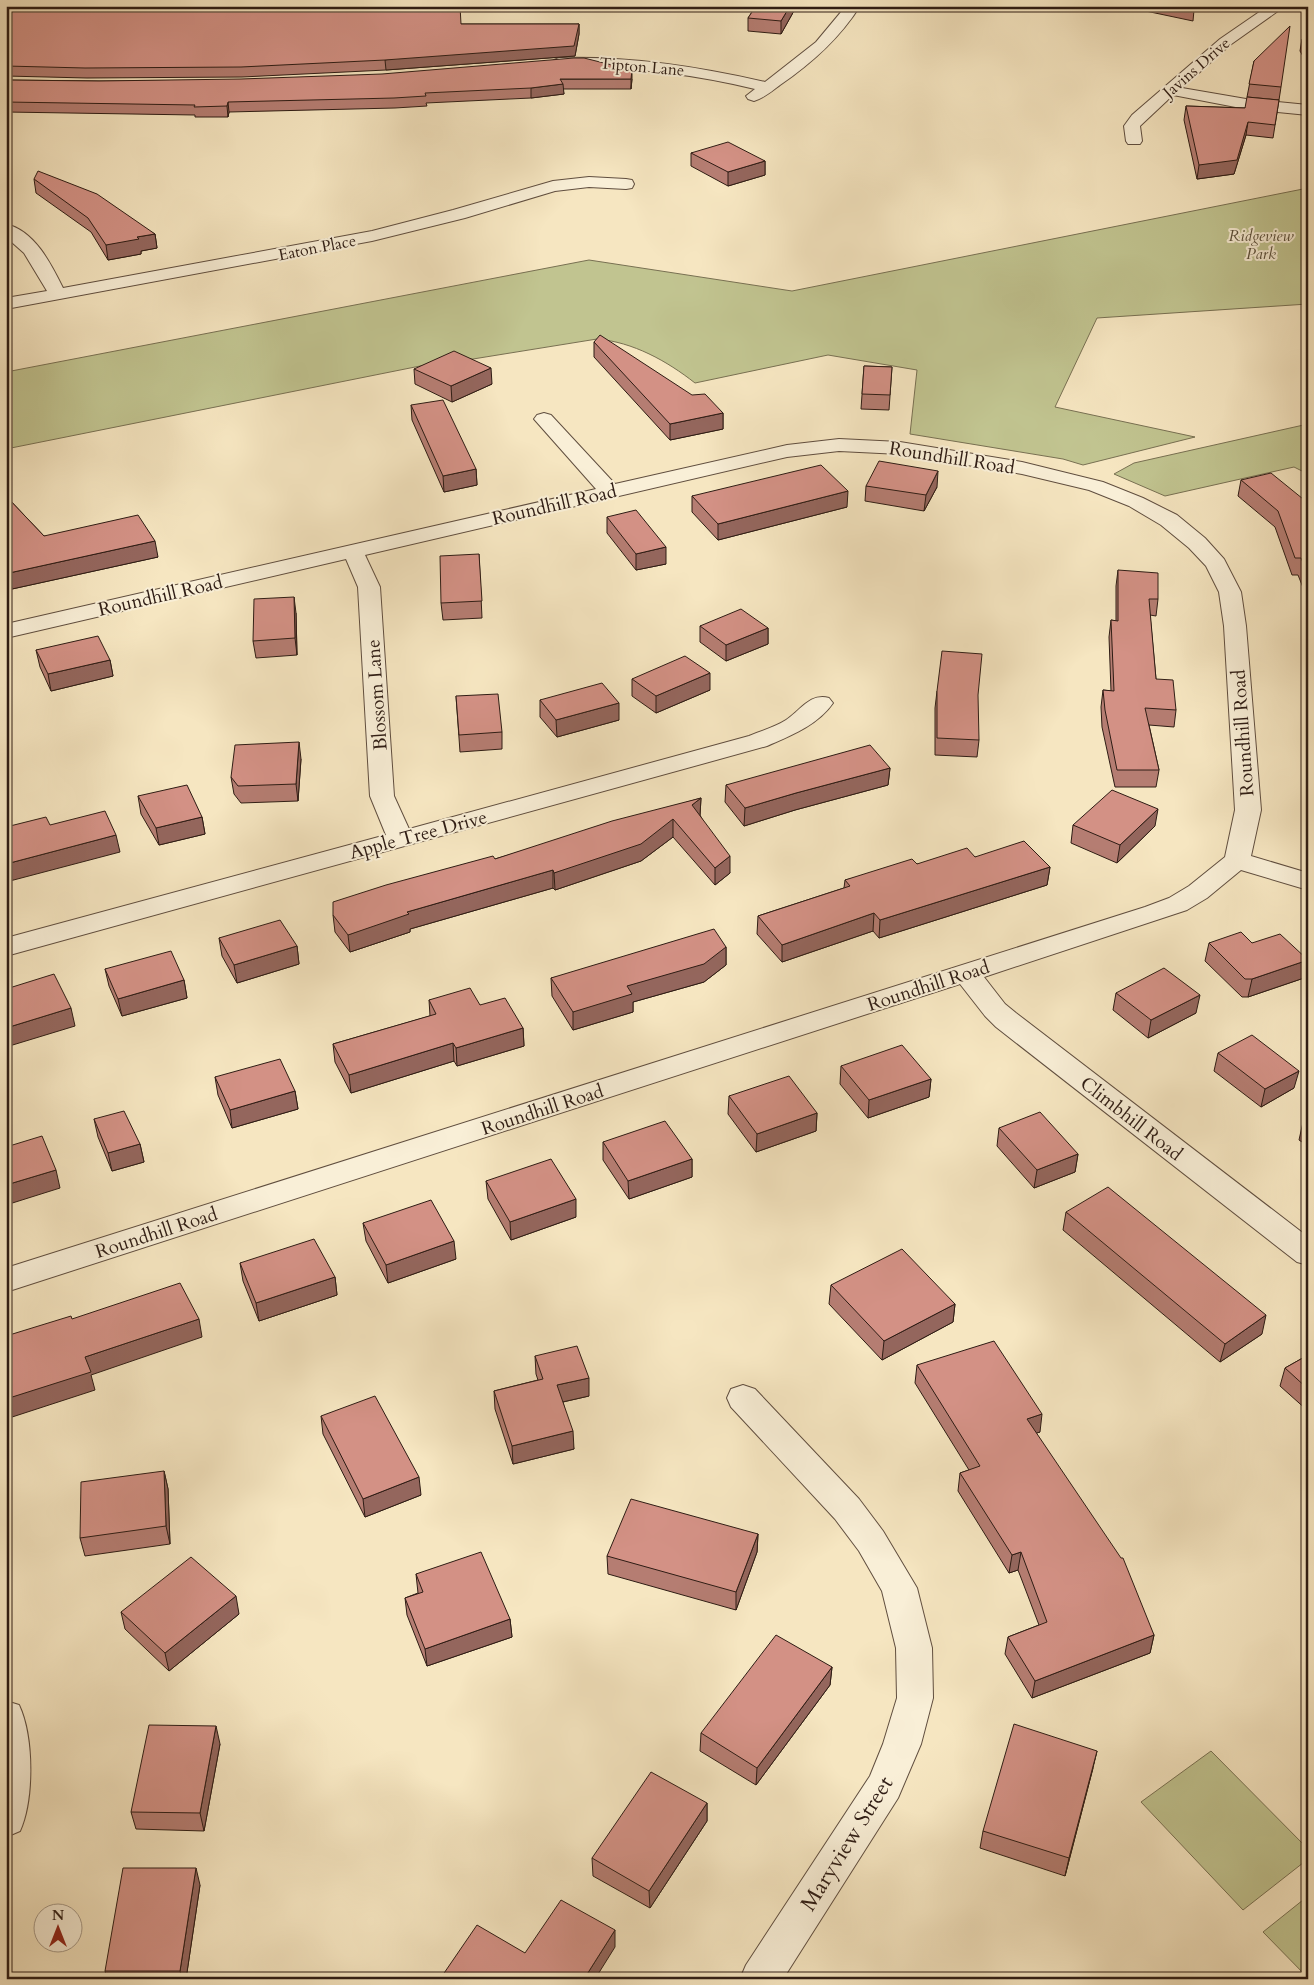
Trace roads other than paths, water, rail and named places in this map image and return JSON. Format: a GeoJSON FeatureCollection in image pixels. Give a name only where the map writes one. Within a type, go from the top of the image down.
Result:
{"type":"FeatureCollection","features":[{"type":"Feature","properties":{"kind":"street"},"geometry":{"type":"LineString","coordinates":[[752,97],[812,54],[841,24],[853,6]]}},
{"type":"Feature","properties":{"kind":"street"},"geometry":{"type":"LineString","coordinates":[[1251,6],[1274,8]]}},
{"type":"Feature","properties":{"kind":"street","name":"Javins Drive"},"geometry":{"type":"LineString","coordinates":[[1134,141],[1132,126],[1138,118],[1225,42],[1274,8]]}},
{"type":"Feature","properties":{"kind":"street","name":"Tipton Lane"},"geometry":{"type":"LineString","coordinates":[[546,64],[602,61],[653,64],[768,87]]}},
{"type":"Feature","properties":{"kind":"street"},"geometry":{"type":"LineString","coordinates":[[1170,90],[1246,104],[1308,110]]}},
{"type":"Feature","properties":{"kind":"street","name":"Eaton Place"},"geometry":{"type":"LineString","coordinates":[[6,304],[372,236],[459,214],[553,186],[589,182],[626,184]]}},
{"type":"Feature","properties":{"kind":"street"},"geometry":{"type":"LineString","coordinates":[[6,229],[24,240],[34,250],[58,294]]}},
{"type":"Feature","properties":{"kind":"street"},"geometry":{"type":"LineString","coordinates":[[544,419],[610,491]]}},
{"type":"Feature","properties":{"kind":"street","name":"Roundhill Road"},"geometry":{"type":"LineString","coordinates":[[6,631],[788,451],[859,445],[900,448],[1022,468],[1114,492],[1169,520],[1197,542],[1216,564],[1230,592],[1235,626],[1248,810],[1237,860],[1198,892],[1178,904],[966,974],[6,1280]]}},
{"type":"Feature","properties":{"kind":"street","name":"Blossom Lane"},"geometry":{"type":"LineString","coordinates":[[353,551],[364,571],[368,587],[382,796],[400,838]]}},
{"type":"Feature","properties":{"kind":"street","name":"Apple Tree Drive"},"geometry":{"type":"LineString","coordinates":[[6,947],[758,741],[794,725],[821,703]]}},
{"type":"Feature","properties":{"kind":"street"},"geometry":{"type":"LineString","coordinates":[[1237,860],[1308,882]]}},
{"type":"Feature","properties":{"kind":"street","name":"Climbhill Road"},"geometry":{"type":"LineString","coordinates":[[966,974],[995,1010],[1006,1020],[1308,1254]]}},
{"type":"Feature","properties":{"kind":"street","name":"Maryview Street"},"geometry":{"type":"LineString","coordinates":[[743,1398],[847,1509],[871,1541],[899,1588],[914,1648],[915,1698],[902,1744],[885,1786],[760,1979]]}},
{"type":"Feature","properties":{"kind":"street"},"geometry":{"type":"LineString","coordinates":[[6,1717],[10,1749],[10,1796],[6,1819]]}},
{"type":"Feature","properties":{"kind":"park label","name":"Ridgeview Park"},"geometry":{"type":"Point","coordinates":[1261,244]}}]}
